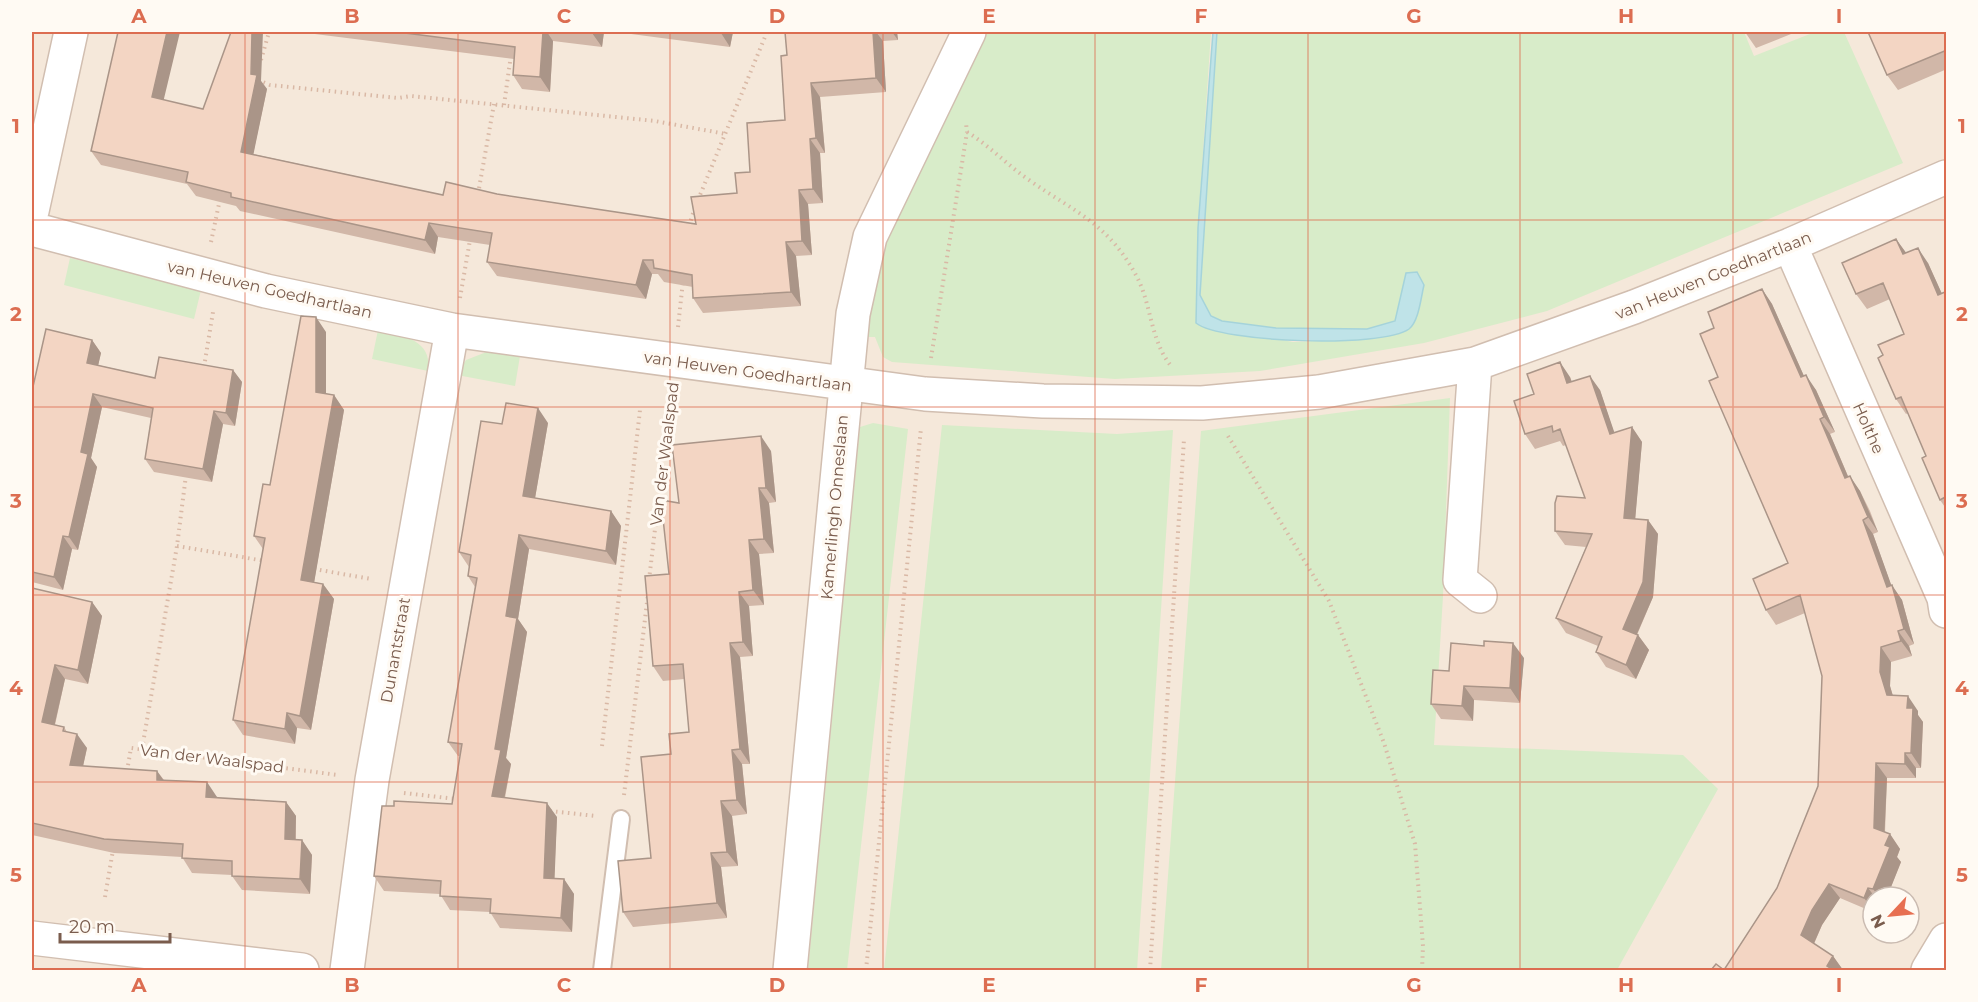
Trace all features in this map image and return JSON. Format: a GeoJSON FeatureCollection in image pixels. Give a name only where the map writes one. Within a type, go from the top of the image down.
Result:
{"type":"FeatureCollection","features":[{"type":"Feature","properties":{"kind":"street"},"geometry":{"type":"LineString","coordinates":[[32,212],[71,32]]}},
{"type":"Feature","properties":{"kind":"street","name":"Kamerlingh Onneslaan"},"geometry":{"type":"LineString","coordinates":[[790,970],[853,314],[870,237],[969,32]]}},
{"type":"Feature","properties":{"kind":"street","name":"van Heuven Goedhartlaan"},"geometry":{"type":"LineString","coordinates":[[32,229],[266,291],[452,330],[675,362],[925,394],[1043,401],[1192,403],[1319,392],[1475,364],[1634,307],[1790,245],[1947,177]]}},
{"type":"Feature","properties":{"kind":"street","name":"Holthe"},"geometry":{"type":"LineString","coordinates":[[1790,245],[1944,598],[1947,611]]}},
{"type":"Feature","properties":{"kind":"street","name":"Dunantstraat"},"geometry":{"type":"LineString","coordinates":[[347,970],[371,784],[452,330]]}},
{"type":"Feature","properties":{"kind":"street"},"geometry":{"type":"LineString","coordinates":[[1475,364],[1460,580],[1480,596]]}},
{"type":"Feature","properties":{"kind":"street"},"geometry":{"type":"LineString","coordinates":[[32,938],[302,970]]}},
{"type":"Feature","properties":{"kind":"street"},"geometry":{"type":"LineString","coordinates":[[1928,970],[1947,940]]}},
{"type":"Feature","properties":{"kind":"lane"},"geometry":{"type":"LineString","coordinates":[[602,970],[621,819]]}},
{"type":"Feature","properties":{"kind":"path"},"geometry":{"type":"LineString","coordinates":[[258,68],[269,32]]}},
{"type":"Feature","properties":{"kind":"path"},"geometry":{"type":"LineString","coordinates":[[688,234],[689,222],[767,32]]}},
{"type":"Feature","properties":{"kind":"path"},"geometry":{"type":"LineString","coordinates":[[504,105],[511,52]]}},
{"type":"Feature","properties":{"kind":"path"},"geometry":{"type":"LineString","coordinates":[[254,79],[270,85],[504,105],[655,122],[726,134]]}},
{"type":"Feature","properties":{"kind":"path"},"geometry":{"type":"LineString","coordinates":[[478,196],[494,104]]}},
{"type":"Feature","properties":{"kind":"path"},"geometry":{"type":"LineString","coordinates":[[866,970],[925,394],[967,132],[966,121]]}},
{"type":"Feature","properties":{"kind":"path"},"geometry":{"type":"LineString","coordinates":[[967,132],[986,143],[1027,179],[1090,219],[1110,236],[1124,255],[1138,281],[1156,342],[1192,403],[1228,436],[1329,601],[1376,721],[1415,844],[1423,946],[1422,970]]}},
{"type":"Feature","properties":{"kind":"path"},"geometry":{"type":"LineString","coordinates":[[202,374],[222,189]]}},
{"type":"Feature","properties":{"kind":"path"},"geometry":{"type":"LineString","coordinates":[[452,330],[471,230]]}},
{"type":"Feature","properties":{"kind":"path","name":"Van der Waalspad"},"geometry":{"type":"LineString","coordinates":[[621,819],[684,269]]}},
{"type":"Feature","properties":{"kind":"path"},"geometry":{"type":"LineString","coordinates":[[1150,970],[1185,451],[1192,403]]}},
{"type":"Feature","properties":{"kind":"path"},"geometry":{"type":"LineString","coordinates":[[602,746],[640,410]]}},
{"type":"Feature","properties":{"kind":"path"},"geometry":{"type":"LineString","coordinates":[[142,749],[177,546],[187,466]]}},
{"type":"Feature","properties":{"kind":"path"},"geometry":{"type":"LineString","coordinates":[[177,546],[267,561]]}},
{"type":"Feature","properties":{"kind":"path"},"geometry":{"type":"LineString","coordinates":[[313,569],[406,584]]}},
{"type":"Feature","properties":{"kind":"path","name":"Van der Waalspad"},"geometry":{"type":"LineString","coordinates":[[125,782],[131,748],[371,784],[460,800]]}},
{"type":"Feature","properties":{"kind":"path"},"geometry":{"type":"LineString","coordinates":[[541,810],[621,819]]}},
{"type":"Feature","properties":{"kind":"path"},"geometry":{"type":"LineString","coordinates":[[105,897],[115,839]]}},
{"type":"Feature","properties":{"kind":"shaded area"},"geometry":{"type":"Polygon","coordinates":[[[32,32],[1946,32],[1946,970],[32,970],[32,32]]]}},
{"type":"Feature","properties":{"kind":"green space"},"geometry":{"type":"Polygon","coordinates":[[[988,32],[1211,32],[1198,228],[1196,323],[1293,342],[1368,338],[1408,330],[1395,321],[1367,329],[1276,328],[1222,321],[1211,316],[1200,295],[1217,32],[1744,32],[1754,56],[1815,32],[1844,32],[1903,163],[1547,311],[1424,343],[1260,371],[1115,379],[892,362],[883,357],[875,337],[866,337],[875,274],[890,229],[988,32]]]}},
{"type":"Feature","properties":{"kind":"green space"},"geometry":{"type":"Polygon","coordinates":[[[70,258],[201,290],[194,319],[64,285],[70,258]]]}},
{"type":"Feature","properties":{"kind":"green space"},"geometry":{"type":"Polygon","coordinates":[[[378,330],[414,340],[426,352],[428,371],[372,359],[378,330]]]}},
{"type":"Feature","properties":{"kind":"green space"},"geometry":{"type":"Polygon","coordinates":[[[489,351],[520,356],[515,386],[457,375],[466,360],[489,351]]]}},
{"type":"Feature","properties":{"kind":"green space"},"geometry":{"type":"Polygon","coordinates":[[[1450,398],[1443,596],[1434,745],[1683,755],[1718,789],[1617,970],[1161,970],[1201,431],[1450,398]]]}},
{"type":"Feature","properties":{"kind":"green space"},"geometry":{"type":"Polygon","coordinates":[[[873,423],[908,429],[847,970],[808,970],[860,427],[873,423]]]}},
{"type":"Feature","properties":{"kind":"green space"},"geometry":{"type":"Polygon","coordinates":[[[942,425],[1117,434],[1173,430],[1137,970],[884,970],[942,425]]]}},
{"type":"Feature","properties":{"kind":"water"},"geometry":{"type":"Polygon","coordinates":[[[1213,32],[1217,32],[1200,295],[1211,316],[1222,321],[1276,328],[1367,329],[1395,321],[1406,273],[1417,272],[1424,285],[1417,315],[1409,329],[1393,335],[1368,339],[1302,341],[1236,335],[1211,330],[1196,323],[1198,228],[1213,32]]]}},
{"type":"Feature","properties":{"kind":"building"},"geometry":{"type":"Polygon","coordinates":[[[118,32],[167,32],[152,97],[203,109],[231,32],[252,32],[251,74],[257,75],[241,152],[443,195],[446,182],[497,194],[696,224],[691,197],[737,193],[735,173],[750,172],[747,123],[785,120],[781,56],[787,55],[785,32],[873,32],[876,78],[811,83],[816,138],[810,139],[813,189],[799,190],[802,241],[786,242],[791,292],[693,298],[692,275],[654,268],[653,260],[643,260],[636,285],[487,262],[492,233],[429,223],[425,240],[231,197],[231,193],[186,182],[188,172],[91,151],[118,32]]]}},
{"type":"Feature","properties":{"kind":"building"},"geometry":{"type":"Polygon","coordinates":[[[397,32],[543,32],[540,77],[513,75],[515,47],[397,32]]]}},
{"type":"Feature","properties":{"kind":"building"},"geometry":{"type":"Polygon","coordinates":[[[1868,32],[1947,32],[1947,50],[1887,75],[1868,32]]]}},
{"type":"Feature","properties":{"kind":"building"},"geometry":{"type":"Polygon","coordinates":[[[1896,239],[1903,254],[1918,248],[1938,295],[1945,292],[1947,296],[1947,501],[1945,497],[1940,500],[1922,458],[1926,456],[1901,397],[1896,399],[1878,358],[1883,355],[1878,345],[1904,334],[1883,283],[1856,294],[1842,263],[1896,239]]]}},
{"type":"Feature","properties":{"kind":"building"},"geometry":{"type":"Polygon","coordinates":[[[1762,289],[1801,377],[1806,375],[1824,417],[1820,419],[1845,478],[1850,476],[1868,517],[1863,520],[1887,587],[1892,585],[1904,629],[1898,631],[1901,641],[1881,647],[1880,672],[1887,695],[1908,696],[1907,708],[1913,708],[1911,753],[1905,753],[1905,764],[1876,763],[1874,828],[1890,834],[1885,845],[1890,847],[1875,885],[1861,885],[1861,897],[1829,884],[1812,910],[1801,935],[1833,956],[1827,966],[1832,969],[1724,970],[1777,888],[1818,786],[1822,676],[1800,595],[1766,610],[1753,579],[1788,563],[1709,381],[1718,377],[1700,334],[1714,328],[1708,312],[1762,289]]]}},
{"type":"Feature","properties":{"kind":"building"},"geometry":{"type":"Polygon","coordinates":[[[301,316],[316,317],[316,392],[334,395],[301,580],[323,584],[300,716],[287,713],[285,729],[233,720],[265,538],[254,536],[263,484],[270,485],[301,316]]]}},
{"type":"Feature","properties":{"kind":"building"},"geometry":{"type":"Polygon","coordinates":[[[46,329],[92,340],[87,363],[155,378],[159,357],[233,370],[226,413],[214,411],[203,469],[145,459],[153,408],[93,394],[81,452],[88,454],[69,537],[63,536],[54,577],[32,572],[32,391],[46,329]]]}},
{"type":"Feature","properties":{"kind":"building"},"geometry":{"type":"Polygon","coordinates":[[[1560,362],[1567,383],[1590,376],[1610,434],[1632,427],[1624,518],[1648,520],[1643,582],[1623,629],[1638,635],[1626,665],[1596,652],[1602,637],[1556,618],[1592,534],[1555,531],[1557,496],[1585,498],[1560,429],[1553,432],[1552,426],[1525,434],[1514,401],[1534,394],[1527,374],[1560,362]]]}},
{"type":"Feature","properties":{"kind":"building"},"geometry":{"type":"Polygon","coordinates":[[[506,403],[538,408],[523,496],[611,511],[606,551],[519,535],[506,616],[517,618],[495,749],[501,750],[492,796],[547,803],[544,878],[564,879],[561,918],[490,913],[491,899],[440,896],[441,881],[374,876],[382,806],[394,806],[394,801],[452,804],[462,744],[448,742],[477,578],[468,576],[471,555],[459,552],[481,421],[502,424],[506,403]]]}},
{"type":"Feature","properties":{"kind":"building"},"geometry":{"type":"Polygon","coordinates":[[[761,436],[766,488],[759,488],[764,539],[749,540],[753,590],[739,592],[743,642],[730,643],[740,749],[732,750],[737,800],[721,801],[727,852],[711,853],[717,903],[623,912],[618,861],[651,858],[641,757],[671,754],[669,734],[689,732],[683,664],[653,666],[645,576],[669,574],[661,500],[679,503],[672,445],[761,436]]]}},
{"type":"Feature","properties":{"kind":"building"},"geometry":{"type":"Polygon","coordinates":[[[32,588],[92,602],[78,670],[55,665],[42,722],[64,727],[63,731],[77,734],[70,765],[157,771],[157,780],[207,782],[206,797],[286,802],[285,839],[302,840],[300,879],[232,876],[232,861],[182,858],[183,844],[104,839],[32,823],[32,588]]]}},
{"type":"Feature","properties":{"kind":"building"},"geometry":{"type":"Polygon","coordinates":[[[1484,641],[1513,643],[1510,688],[1464,686],[1462,706],[1431,704],[1433,670],[1449,671],[1451,643],[1484,646],[1484,641]]]}},
{"type":"Feature","properties":{"kind":"building"},"geometry":{"type":"Polygon","coordinates":[[[1716,964],[1724,970],[1711,970],[1716,964]]]}}]}
